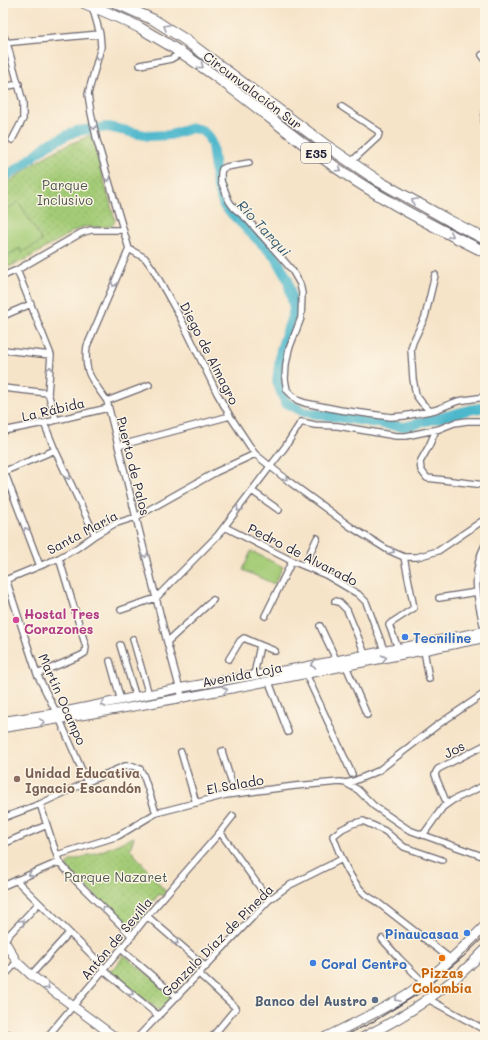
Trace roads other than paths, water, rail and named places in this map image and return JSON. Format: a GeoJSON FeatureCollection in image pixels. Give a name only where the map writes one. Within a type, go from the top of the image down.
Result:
{"type":"FeatureCollection","features":[{"type":"Feature","properties":{"kind":"highway","name":"Circunvalación Sur"},"geometry":{"type":"LineString","coordinates":[[116,3],[154,20],[184,39],[328,146],[387,186],[485,239]]}},
{"type":"Feature","properties":{"kind":"highway","name":"Circunvalación Sur"},"geometry":{"type":"LineString","coordinates":[[88,5],[141,28],[195,62],[239,93],[320,156],[372,191],[445,232],[485,252]]}},
{"type":"Feature","properties":{"kind":"main road","name":"Avenida Loja"},"geometry":{"type":"LineString","coordinates":[[3,728],[180,688],[485,631]]}},
{"type":"Feature","properties":{"kind":"main road","name":"Avenida Loja"},"geometry":{"type":"LineString","coordinates":[[3,720],[59,716],[182,697],[269,682],[485,638]]}},
{"type":"Feature","properties":{"kind":"main road"},"geometry":{"type":"LineString","coordinates":[[326,1037],[412,991],[452,960],[485,926]]}},
{"type":"Feature","properties":{"kind":"main road"},"geometry":{"type":"LineString","coordinates":[[5,944],[18,962],[31,975],[115,1037]]}},
{"type":"Feature","properties":{"kind":"main road"},"geometry":{"type":"LineString","coordinates":[[364,1037],[428,999],[469,967],[485,950]]}},
{"type":"Feature","properties":{"kind":"street"},"geometry":{"type":"LineString","coordinates":[[88,5],[100,34],[101,47],[88,94],[91,113],[97,141],[129,248]]}},
{"type":"Feature","properties":{"kind":"street"},"geometry":{"type":"LineString","coordinates":[[3,34],[19,84],[23,102],[23,119],[12,140]]}},
{"type":"Feature","properties":{"kind":"street"},"geometry":{"type":"LineString","coordinates":[[5,43],[100,34]]}},
{"type":"Feature","properties":{"kind":"street"},"geometry":{"type":"LineString","coordinates":[[140,65],[171,59],[181,53]]}},
{"type":"Feature","properties":{"kind":"street"},"geometry":{"type":"LineString","coordinates":[[3,88],[19,84]]}},
{"type":"Feature","properties":{"kind":"street"},"geometry":{"type":"LineString","coordinates":[[342,108],[379,132],[378,137],[351,162]]}},
{"type":"Feature","properties":{"kind":"street"},"geometry":{"type":"LineString","coordinates":[[485,112],[485,125]]}},
{"type":"Feature","properties":{"kind":"street"},"geometry":{"type":"LineString","coordinates":[[249,163],[226,166],[220,173],[224,190],[229,202],[253,224],[292,270],[300,284],[302,293],[302,318],[289,349],[286,364],[287,390],[297,400],[347,411],[391,417],[430,411],[458,401],[485,397]]}},
{"type":"Feature","properties":{"kind":"street"},"geometry":{"type":"LineString","coordinates":[[3,276],[17,270],[81,233],[91,230],[123,230]]}},
{"type":"Feature","properties":{"kind":"street","name":"Puerto de Palos"},"geometry":{"type":"LineString","coordinates":[[129,248],[87,346],[87,368],[92,379],[107,401],[182,697]]}},
{"type":"Feature","properties":{"kind":"street","name":"Diego de Almagro"},"geometry":{"type":"LineString","coordinates":[[129,248],[145,258],[153,269],[181,319],[217,393],[254,454],[291,483],[351,526],[388,550],[404,557]]}},
{"type":"Feature","properties":{"kind":"street"},"geometry":{"type":"LineString","coordinates":[[17,270],[51,355],[48,393],[56,420]]}},
{"type":"Feature","properties":{"kind":"street"},"geometry":{"type":"LineString","coordinates":[[430,411],[416,395],[413,379],[411,349],[425,317],[435,275]]}},
{"type":"Feature","properties":{"kind":"street"},"geometry":{"type":"LineString","coordinates":[[3,316],[31,304]]}},
{"type":"Feature","properties":{"kind":"street"},"geometry":{"type":"LineString","coordinates":[[3,350],[51,355]]}},
{"type":"Feature","properties":{"kind":"street"},"geometry":{"type":"LineString","coordinates":[[107,401],[149,385]]}},
{"type":"Feature","properties":{"kind":"street"},"geometry":{"type":"LineString","coordinates":[[3,388],[48,393]]}},
{"type":"Feature","properties":{"kind":"street","name":"La Rábida"},"geometry":{"type":"LineString","coordinates":[[3,431],[108,408]]}},
{"type":"Feature","properties":{"kind":"street"},"geometry":{"type":"LineString","coordinates":[[118,446],[230,416]]}},
{"type":"Feature","properties":{"kind":"street"},"geometry":{"type":"LineString","coordinates":[[121,610],[156,598],[225,527],[286,448],[301,422],[315,425],[338,426],[396,436],[406,436],[436,430],[454,423],[485,421]]}},
{"type":"Feature","properties":{"kind":"street"},"geometry":{"type":"LineString","coordinates":[[44,423],[55,450],[95,534]]}},
{"type":"Feature","properties":{"kind":"street"},"geometry":{"type":"LineString","coordinates":[[436,430],[420,462],[421,470],[427,478],[485,485]]}},
{"type":"Feature","properties":{"kind":"street"},"geometry":{"type":"LineString","coordinates":[[40,566],[3,472],[55,450]]}},
{"type":"Feature","properties":{"kind":"street","name":"Santa María"},"geometry":{"type":"LineString","coordinates":[[5,580],[58,558],[77,548],[95,534],[114,524],[136,518],[216,472],[254,454]]}},
{"type":"Feature","properties":{"kind":"street"},"geometry":{"type":"LineString","coordinates":[[252,491],[279,510]]}},
{"type":"Feature","properties":{"kind":"street"},"geometry":{"type":"LineString","coordinates":[[398,648],[389,625],[414,608],[404,557],[417,557],[438,551],[485,519]]}},
{"type":"Feature","properties":{"kind":"street","name":"Pedro de Alvarado"},"geometry":{"type":"LineString","coordinates":[[225,527],[292,561],[326,575],[358,594],[366,602],[384,650]]}},
{"type":"Feature","properties":{"kind":"street"},"geometry":{"type":"LineString","coordinates":[[304,566],[317,538]]}},
{"type":"Feature","properties":{"kind":"street"},"geometry":{"type":"LineString","coordinates":[[485,545],[479,558],[476,576],[479,606],[485,631]]}},
{"type":"Feature","properties":{"kind":"street"},"geometry":{"type":"LineString","coordinates":[[37,674],[85,653],[86,647],[58,558]]}},
{"type":"Feature","properties":{"kind":"street"},"geometry":{"type":"LineString","coordinates":[[265,616],[292,561]]}},
{"type":"Feature","properties":{"kind":"street","name":"Martín Ocampo"},"geometry":{"type":"LineString","coordinates":[[5,580],[37,674],[59,716],[87,782]]}},
{"type":"Feature","properties":{"kind":"street"},"geometry":{"type":"LineString","coordinates":[[440,598],[477,592]]}},
{"type":"Feature","properties":{"kind":"street"},"geometry":{"type":"LineString","coordinates":[[167,642],[213,600]]}},
{"type":"Feature","properties":{"kind":"street"},"geometry":{"type":"LineString","coordinates":[[334,600],[343,605],[347,610],[365,654]]}},
{"type":"Feature","properties":{"kind":"street"},"geometry":{"type":"LineString","coordinates":[[320,626],[336,660]]}},
{"type":"Feature","properties":{"kind":"street"},"geometry":{"type":"LineString","coordinates":[[229,659],[244,638],[275,652]]}},
{"type":"Feature","properties":{"kind":"street"},"geometry":{"type":"LineString","coordinates":[[133,639],[149,695]]}},
{"type":"Feature","properties":{"kind":"street"},"geometry":{"type":"LineString","coordinates":[[120,645],[136,698]]}},
{"type":"Feature","properties":{"kind":"street"},"geometry":{"type":"LineString","coordinates":[[254,675],[260,645]]}},
{"type":"Feature","properties":{"kind":"street"},"geometry":{"type":"LineString","coordinates":[[424,650],[429,679]]}},
{"type":"Feature","properties":{"kind":"street"},"geometry":{"type":"LineString","coordinates":[[110,661],[121,701]]}},
{"type":"Feature","properties":{"kind":"street"},"geometry":{"type":"LineString","coordinates":[[346,666],[367,715]]}},
{"type":"Feature","properties":{"kind":"street"},"geometry":{"type":"LineString","coordinates":[[306,674],[352,774]]}},
{"type":"Feature","properties":{"kind":"street"},"geometry":{"type":"LineString","coordinates":[[269,682],[288,732]]}},
{"type":"Feature","properties":{"kind":"street","name":"El Salado"},"geometry":{"type":"LineString","coordinates":[[57,856],[118,836],[156,813],[226,795],[295,786],[340,782],[346,783],[366,776],[384,767],[439,724],[485,693]]}},
{"type":"Feature","properties":{"kind":"street","name":"Jos"},"geometry":{"type":"LineString","coordinates":[[447,804],[435,775],[436,772],[438,769],[485,746]]}},
{"type":"Feature","properties":{"kind":"street"},"geometry":{"type":"LineString","coordinates":[[222,751],[235,794]]}},
{"type":"Feature","properties":{"kind":"street"},"geometry":{"type":"LineString","coordinates":[[181,752],[196,803]]}},
{"type":"Feature","properties":{"kind":"street"},"geometry":{"type":"LineString","coordinates":[[3,818],[40,804],[125,766],[133,766],[140,770],[144,777],[156,813]]}},
{"type":"Feature","properties":{"kind":"street"},"geometry":{"type":"LineString","coordinates":[[346,783],[358,790],[374,806],[409,830],[485,857]]}},
{"type":"Feature","properties":{"kind":"street"},"geometry":{"type":"LineString","coordinates":[[423,835],[443,806],[485,784]]}},
{"type":"Feature","properties":{"kind":"street"},"geometry":{"type":"LineString","coordinates":[[40,804],[59,862],[78,883],[132,936]]}},
{"type":"Feature","properties":{"kind":"street","name":"Antón de Sevilla"},"geometry":{"type":"LineString","coordinates":[[47,1037],[147,916],[233,816]]}},
{"type":"Feature","properties":{"kind":"street"},"geometry":{"type":"LineString","coordinates":[[442,860],[404,847],[385,831],[363,821],[352,824],[332,836],[342,859],[356,884],[366,895],[452,960]]}},
{"type":"Feature","properties":{"kind":"street"},"geometry":{"type":"LineString","coordinates":[[3,844],[47,825]]}},
{"type":"Feature","properties":{"kind":"street"},"geometry":{"type":"LineString","coordinates":[[220,832],[270,900]]}},
{"type":"Feature","properties":{"kind":"street","name":"Gonzalo Díaz de Pineda"},"geometry":{"type":"LineString","coordinates":[[138,1037],[270,900],[288,886],[342,859]]}},
{"type":"Feature","properties":{"kind":"street"},"geometry":{"type":"LineString","coordinates":[[3,886],[59,862]]}},
{"type":"Feature","properties":{"kind":"street"},"geometry":{"type":"LineString","coordinates":[[16,880],[100,963],[103,970],[159,1016]]}},
{"type":"Feature","properties":{"kind":"street"},"geometry":{"type":"LineString","coordinates":[[5,944],[39,903]]}},
{"type":"Feature","properties":{"kind":"street"},"geometry":{"type":"LineString","coordinates":[[147,916],[206,967]]}},
{"type":"Feature","properties":{"kind":"street"},"geometry":{"type":"LineString","coordinates":[[31,975],[70,933]]}},
{"type":"Feature","properties":{"kind":"street"},"geometry":{"type":"LineString","coordinates":[[382,939],[423,982]]}},
{"type":"Feature","properties":{"kind":"street"},"geometry":{"type":"LineString","coordinates":[[121,949],[177,997]]}},
{"type":"Feature","properties":{"kind":"street"},"geometry":{"type":"LineString","coordinates":[[3,977],[18,962]]}},
{"type":"Feature","properties":{"kind":"street"},"geometry":{"type":"LineString","coordinates":[[199,974],[236,1008],[212,1037]]}},
{"type":"Feature","properties":{"kind":"street"},"geometry":{"type":"LineString","coordinates":[[428,999],[485,1030]]}},
{"type":"Feature","properties":{"kind":"street"},"geometry":{"type":"LineString","coordinates":[[4,1037],[9,1034],[12,1037]]}},
{"type":"Feature","properties":{"kind":"waterway","name":"Río Tarqui"},"geometry":{"type":"LineString","coordinates":[[3,178],[23,165],[47,145],[76,131],[108,127],[149,136],[170,135],[192,128],[201,130],[208,136],[212,145],[217,186],[224,206],[277,259],[288,280],[294,310],[281,349],[277,382],[285,402],[304,412],[404,427],[485,407]]}},
{"type":"Feature","properties":{"kind":"tram line"},"geometry":{"type":"LineString","coordinates":[[342,1037],[371,1023],[418,994],[463,957],[485,936]]}},
{"type":"Feature","properties":{"kind":"place","name":"Hostal Tres Corazones"},"geometry":{"type":"Point","coordinates":[16,620]}},
{"type":"Feature","properties":{"kind":"place","name":"Tecniline"},"geometry":{"type":"Point","coordinates":[405,637]}},
{"type":"Feature","properties":{"kind":"place","name":"Unidad Educativa Ignacio Escandón"},"geometry":{"type":"Point","coordinates":[17,779]}},
{"type":"Feature","properties":{"kind":"place","name":"Pinaucasaa"},"geometry":{"type":"Point","coordinates":[467,933]}},
{"type":"Feature","properties":{"kind":"place","name":"Pizzas Colombia"},"geometry":{"type":"Point","coordinates":[442,958]}},
{"type":"Feature","properties":{"kind":"place","name":"Coral Centro"},"geometry":{"type":"Point","coordinates":[313,963]}},
{"type":"Feature","properties":{"kind":"place","name":"Banco del Austro"},"geometry":{"type":"Point","coordinates":[375,1000]}},
{"type":"Feature","properties":{"kind":"park label","name":"Parque Inclusivo"},"geometry":{"type":"Point","coordinates":[65,192]}},
{"type":"Feature","properties":{"kind":"park label","name":"Parque Nazaret"},"geometry":{"type":"Point","coordinates":[116,876]}}]}
